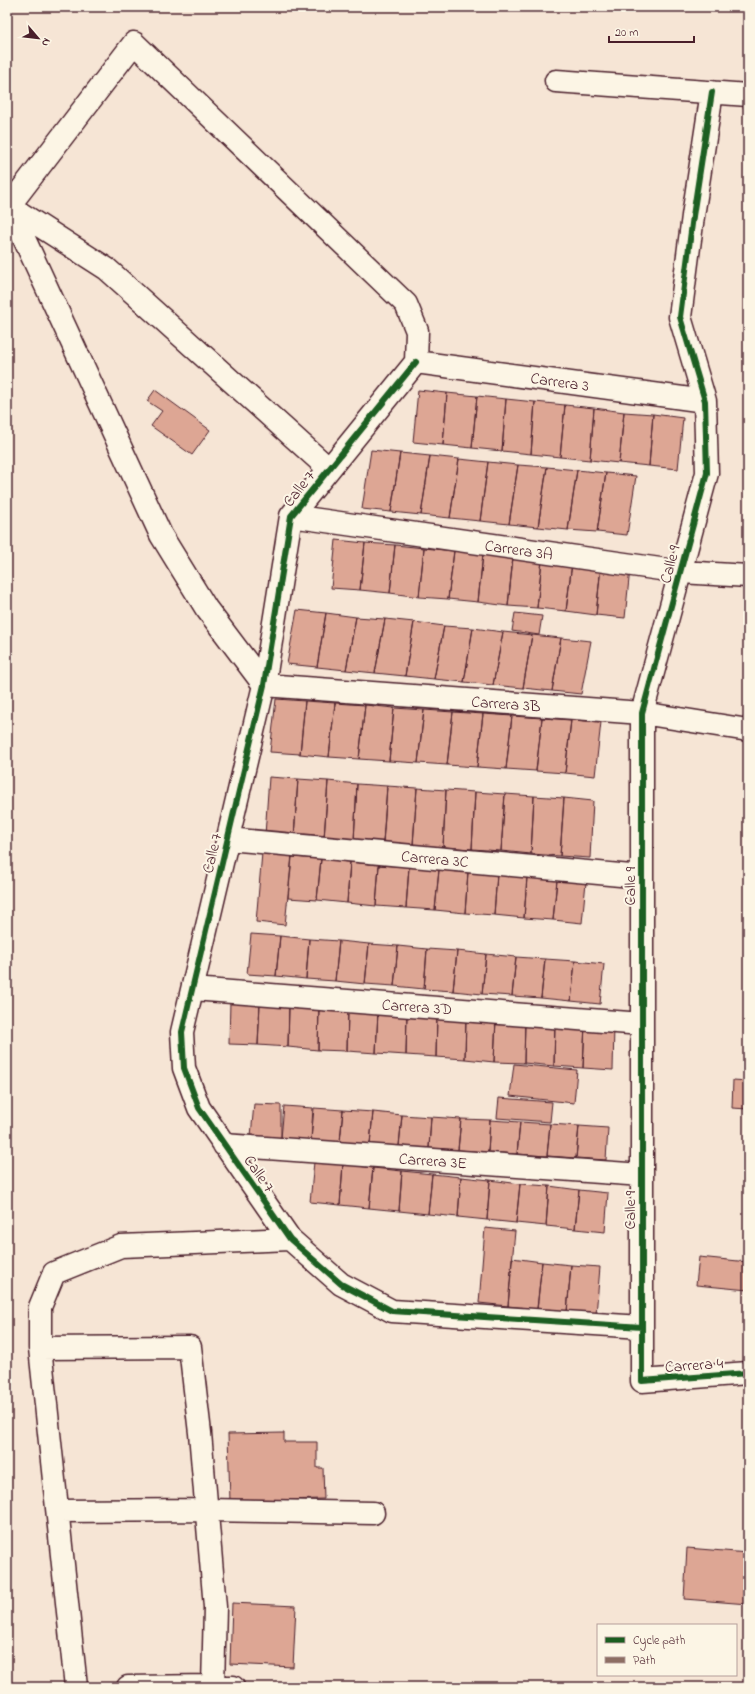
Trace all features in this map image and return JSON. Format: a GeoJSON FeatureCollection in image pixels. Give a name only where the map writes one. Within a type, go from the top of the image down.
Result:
{"type":"FeatureCollection","features":[{"type":"Feature","properties":{"kind":"street"},"geometry":{"type":"LineString","coordinates":[[9,206],[134,43],[406,304],[417,331],[416,362]]}},
{"type":"Feature","properties":{"kind":"street"},"geometry":{"type":"LineString","coordinates":[[556,81],[748,95]]}},
{"type":"Feature","properties":{"kind":"street","name":"Calle 9"},"geometry":{"type":"LineString","coordinates":[[642,1381],[642,713],[707,473],[704,400],[680,317],[693,216],[712,92]]}},
{"type":"Feature","properties":{"kind":"street"},"geometry":{"type":"LineString","coordinates":[[9,206],[107,270],[329,470]]}},
{"type":"Feature","properties":{"kind":"street"},"geometry":{"type":"LineString","coordinates":[[9,206],[161,535],[206,608],[264,685]]}},
{"type":"Feature","properties":{"kind":"street","name":"Carrera 3"},"geometry":{"type":"LineString","coordinates":[[416,362],[704,400]]}},
{"type":"Feature","properties":{"kind":"street","name":"Calle 7"},"geometry":{"type":"LineString","coordinates":[[416,362],[291,516],[264,685],[182,1032],[184,1068],[199,1108],[290,1239],[341,1284],[392,1311],[642,1328]]}},
{"type":"Feature","properties":{"kind":"street","name":"Carrera 3A"},"geometry":{"type":"LineString","coordinates":[[291,516],[681,572],[748,576]]}},
{"type":"Feature","properties":{"kind":"street","name":"Carrera 3B"},"geometry":{"type":"LineString","coordinates":[[264,685],[642,713],[748,730]]}},
{"type":"Feature","properties":{"kind":"street","name":"Carrera 3C"},"geometry":{"type":"LineString","coordinates":[[228,839],[642,877]]}},
{"type":"Feature","properties":{"kind":"street","name":"Carrera 3D"},"geometry":{"type":"LineString","coordinates":[[193,989],[642,1024]]}},
{"type":"Feature","properties":{"kind":"street","name":"Carrera 3E"},"geometry":{"type":"LineString","coordinates":[[224,1145],[642,1175]]}},
{"type":"Feature","properties":{"kind":"street"},"geometry":{"type":"LineString","coordinates":[[76,1687],[40,1348],[40,1307],[54,1273],[120,1246],[290,1239]]}},
{"type":"Feature","properties":{"kind":"street"},"geometry":{"type":"LineString","coordinates":[[40,1348],[190,1347],[223,1686],[128,1687]]}},
{"type":"Feature","properties":{"kind":"street","name":"Carrera 4"},"geometry":{"type":"LineString","coordinates":[[642,1381],[748,1373]]}},
{"type":"Feature","properties":{"kind":"street"},"geometry":{"type":"LineString","coordinates":[[58,1511],[207,1510],[373,1513]]}},
{"type":"Feature","properties":{"kind":"building"},"geometry":{"type":"Polygon","coordinates":[[[155,390],[210,430],[192,455],[151,426],[162,411],[147,401],[155,390]]]}},
{"type":"Feature","properties":{"kind":"building"},"geometry":{"type":"Polygon","coordinates":[[[418,390],[447,393],[443,445],[413,442],[418,390]]]}},
{"type":"Feature","properties":{"kind":"building"},"geometry":{"type":"Polygon","coordinates":[[[447,393],[477,396],[472,448],[443,445],[447,393]]]}},
{"type":"Feature","properties":{"kind":"building"},"geometry":{"type":"Polygon","coordinates":[[[477,396],[506,399],[502,451],[472,448],[477,396]]]}},
{"type":"Feature","properties":{"kind":"building"},"geometry":{"type":"Polygon","coordinates":[[[506,399],[535,402],[531,454],[502,451],[506,399]]]}},
{"type":"Feature","properties":{"kind":"building"},"geometry":{"type":"Polygon","coordinates":[[[535,402],[565,405],[560,457],[531,454],[535,402]]]}},
{"type":"Feature","properties":{"kind":"building"},"geometry":{"type":"Polygon","coordinates":[[[565,405],[594,408],[590,460],[560,457],[565,405]]]}},
{"type":"Feature","properties":{"kind":"building"},"geometry":{"type":"Polygon","coordinates":[[[594,408],[624,412],[619,463],[590,460],[594,408]]]}},
{"type":"Feature","properties":{"kind":"building"},"geometry":{"type":"Polygon","coordinates":[[[624,412],[653,414],[649,466],[619,463],[624,412]]]}},
{"type":"Feature","properties":{"kind":"building"},"geometry":{"type":"Polygon","coordinates":[[[653,414],[683,418],[678,469],[649,466],[653,414]]]}},
{"type":"Feature","properties":{"kind":"building"},"geometry":{"type":"Polygon","coordinates":[[[371,450],[400,453],[391,512],[362,509],[371,450]]]}},
{"type":"Feature","properties":{"kind":"building"},"geometry":{"type":"Polygon","coordinates":[[[400,453],[430,456],[421,515],[391,512],[400,453]]]}},
{"type":"Feature","properties":{"kind":"building"},"geometry":{"type":"Polygon","coordinates":[[[430,456],[459,459],[450,518],[421,515],[430,456]]]}},
{"type":"Feature","properties":{"kind":"building"},"geometry":{"type":"Polygon","coordinates":[[[459,459],[488,462],[480,521],[450,518],[459,459]]]}},
{"type":"Feature","properties":{"kind":"building"},"geometry":{"type":"Polygon","coordinates":[[[488,462],[518,465],[509,524],[480,521],[488,462]]]}},
{"type":"Feature","properties":{"kind":"building"},"geometry":{"type":"Polygon","coordinates":[[[518,465],[547,467],[538,527],[509,524],[518,465]]]}},
{"type":"Feature","properties":{"kind":"building"},"geometry":{"type":"Polygon","coordinates":[[[547,467],[577,470],[568,530],[538,527],[547,467]]]}},
{"type":"Feature","properties":{"kind":"building"},"geometry":{"type":"Polygon","coordinates":[[[577,470],[606,473],[597,532],[568,530],[577,470]]]}},
{"type":"Feature","properties":{"kind":"building"},"geometry":{"type":"Polygon","coordinates":[[[606,473],[636,476],[627,535],[597,532],[606,473]]]}},
{"type":"Feature","properties":{"kind":"building"},"geometry":{"type":"Polygon","coordinates":[[[336,540],[365,543],[360,590],[331,588],[336,540]]]}},
{"type":"Feature","properties":{"kind":"building"},"geometry":{"type":"Polygon","coordinates":[[[365,543],[395,545],[390,593],[360,590],[365,543]]]}},
{"type":"Feature","properties":{"kind":"building"},"geometry":{"type":"Polygon","coordinates":[[[395,545],[424,548],[419,597],[390,593],[395,545]]]}},
{"type":"Feature","properties":{"kind":"building"},"geometry":{"type":"Polygon","coordinates":[[[424,548],[454,551],[448,599],[419,597],[424,548]]]}},
{"type":"Feature","properties":{"kind":"building"},"geometry":{"type":"Polygon","coordinates":[[[454,551],[483,554],[478,602],[448,599],[454,551]]]}},
{"type":"Feature","properties":{"kind":"building"},"geometry":{"type":"Polygon","coordinates":[[[483,554],[513,557],[508,606],[478,602],[483,554]]]}},
{"type":"Feature","properties":{"kind":"building"},"geometry":{"type":"Polygon","coordinates":[[[513,557],[542,560],[537,608],[508,606],[513,557]]]}},
{"type":"Feature","properties":{"kind":"building"},"geometry":{"type":"Polygon","coordinates":[[[542,560],[572,563],[566,611],[537,608],[542,560]]]}},
{"type":"Feature","properties":{"kind":"building"},"geometry":{"type":"Polygon","coordinates":[[[572,563],[601,566],[596,615],[566,611],[572,563]]]}},
{"type":"Feature","properties":{"kind":"building"},"geometry":{"type":"Polygon","coordinates":[[[601,566],[630,569],[625,618],[596,615],[601,566]]]}},
{"type":"Feature","properties":{"kind":"building"},"geometry":{"type":"Polygon","coordinates":[[[297,610],[326,613],[317,667],[287,664],[297,610]]]}},
{"type":"Feature","properties":{"kind":"building"},"geometry":{"type":"Polygon","coordinates":[[[326,613],[356,617],[346,670],[317,667],[326,613]]]}},
{"type":"Feature","properties":{"kind":"building"},"geometry":{"type":"Polygon","coordinates":[[[515,613],[542,616],[539,635],[512,631],[515,613]]]}},
{"type":"Feature","properties":{"kind":"building"},"geometry":{"type":"Polygon","coordinates":[[[356,617],[385,619],[375,673],[346,670],[356,617]]]}},
{"type":"Feature","properties":{"kind":"building"},"geometry":{"type":"Polygon","coordinates":[[[385,619],[414,622],[405,676],[375,673],[385,619]]]}},
{"type":"Feature","properties":{"kind":"building"},"geometry":{"type":"Polygon","coordinates":[[[414,622],[444,626],[434,679],[405,676],[414,622]]]}},
{"type":"Feature","properties":{"kind":"building"},"geometry":{"type":"Polygon","coordinates":[[[444,626],[473,628],[464,682],[434,679],[444,626]]]}},
{"type":"Feature","properties":{"kind":"building"},"geometry":{"type":"Polygon","coordinates":[[[473,628],[503,632],[493,685],[464,682],[473,628]]]}},
{"type":"Feature","properties":{"kind":"building"},"geometry":{"type":"Polygon","coordinates":[[[503,632],[532,635],[523,688],[493,685],[503,632]]]}},
{"type":"Feature","properties":{"kind":"building"},"geometry":{"type":"Polygon","coordinates":[[[532,635],[561,638],[552,691],[523,688],[532,635]]]}},
{"type":"Feature","properties":{"kind":"building"},"geometry":{"type":"Polygon","coordinates":[[[561,638],[591,641],[581,694],[552,691],[561,638]]]}},
{"type":"Feature","properties":{"kind":"building"},"geometry":{"type":"Polygon","coordinates":[[[276,699],[305,701],[300,754],[270,752],[276,699]]]}},
{"type":"Feature","properties":{"kind":"building"},"geometry":{"type":"Polygon","coordinates":[[[305,701],[335,703],[329,757],[300,754],[305,701]]]}},
{"type":"Feature","properties":{"kind":"building"},"geometry":{"type":"Polygon","coordinates":[[[335,703],[365,705],[359,759],[329,757],[335,703]]]}},
{"type":"Feature","properties":{"kind":"building"},"geometry":{"type":"Polygon","coordinates":[[[365,705],[394,708],[389,761],[359,759],[365,705]]]}},
{"type":"Feature","properties":{"kind":"building"},"geometry":{"type":"Polygon","coordinates":[[[394,708],[424,710],[418,763],[389,761],[394,708]]]}},
{"type":"Feature","properties":{"kind":"building"},"geometry":{"type":"Polygon","coordinates":[[[424,710],[453,712],[447,765],[418,763],[424,710]]]}},
{"type":"Feature","properties":{"kind":"building"},"geometry":{"type":"Polygon","coordinates":[[[453,712],[483,714],[477,767],[447,765],[453,712]]]}},
{"type":"Feature","properties":{"kind":"building"},"geometry":{"type":"Polygon","coordinates":[[[483,714],[512,716],[506,769],[477,767],[483,714]]]}},
{"type":"Feature","properties":{"kind":"building"},"geometry":{"type":"Polygon","coordinates":[[[512,716],[542,718],[536,771],[506,769],[512,716]]]}},
{"type":"Feature","properties":{"kind":"building"},"geometry":{"type":"Polygon","coordinates":[[[542,718],[571,720],[565,773],[536,771],[542,718]]]}},
{"type":"Feature","properties":{"kind":"building"},"geometry":{"type":"Polygon","coordinates":[[[571,720],[601,722],[595,776],[565,773],[571,720]]]}},
{"type":"Feature","properties":{"kind":"building"},"geometry":{"type":"Polygon","coordinates":[[[269,777],[298,779],[294,837],[265,835],[269,777]]]}},
{"type":"Feature","properties":{"kind":"building"},"geometry":{"type":"Polygon","coordinates":[[[298,779],[328,781],[324,839],[294,837],[298,779]]]}},
{"type":"Feature","properties":{"kind":"building"},"geometry":{"type":"Polygon","coordinates":[[[328,781],[357,784],[354,841],[324,839],[328,781]]]}},
{"type":"Feature","properties":{"kind":"building"},"geometry":{"type":"Polygon","coordinates":[[[357,784],[387,786],[383,843],[354,841],[357,784]]]}},
{"type":"Feature","properties":{"kind":"building"},"geometry":{"type":"Polygon","coordinates":[[[387,786],[417,788],[413,845],[383,843],[387,786]]]}},
{"type":"Feature","properties":{"kind":"building"},"geometry":{"type":"Polygon","coordinates":[[[417,788],[446,790],[443,847],[413,845],[417,788]]]}},
{"type":"Feature","properties":{"kind":"building"},"geometry":{"type":"Polygon","coordinates":[[[446,790],[475,792],[472,849],[443,847],[446,790]]]}},
{"type":"Feature","properties":{"kind":"building"},"geometry":{"type":"Polygon","coordinates":[[[475,792],[505,794],[501,851],[472,849],[475,792]]]}},
{"type":"Feature","properties":{"kind":"building"},"geometry":{"type":"Polygon","coordinates":[[[505,794],[534,796],[531,854],[501,851],[505,794]]]}},
{"type":"Feature","properties":{"kind":"building"},"geometry":{"type":"Polygon","coordinates":[[[534,796],[564,798],[560,856],[531,854],[534,796]]]}},
{"type":"Feature","properties":{"kind":"building"},"geometry":{"type":"Polygon","coordinates":[[[564,798],[593,801],[590,858],[560,856],[564,798]]]}},
{"type":"Feature","properties":{"kind":"building"},"geometry":{"type":"Polygon","coordinates":[[[262,853],[292,855],[285,925],[256,922],[262,853]]]}},
{"type":"Feature","properties":{"kind":"building"},"geometry":{"type":"Polygon","coordinates":[[[292,857],[321,859],[317,900],[288,898],[292,857]]]}},
{"type":"Feature","properties":{"kind":"building"},"geometry":{"type":"Polygon","coordinates":[[[321,859],[350,862],[347,903],[317,900],[321,859]]]}},
{"type":"Feature","properties":{"kind":"building"},"geometry":{"type":"Polygon","coordinates":[[[350,862],[379,865],[376,906],[347,903],[350,862]]]}},
{"type":"Feature","properties":{"kind":"building"},"geometry":{"type":"Polygon","coordinates":[[[379,865],[409,867],[406,908],[376,906],[379,865]]]}},
{"type":"Feature","properties":{"kind":"building"},"geometry":{"type":"Polygon","coordinates":[[[409,867],[439,870],[435,910],[406,908],[409,867]]]}},
{"type":"Feature","properties":{"kind":"building"},"geometry":{"type":"Polygon","coordinates":[[[439,870],[468,872],[465,913],[435,910],[439,870]]]}},
{"type":"Feature","properties":{"kind":"building"},"geometry":{"type":"Polygon","coordinates":[[[468,872],[497,874],[494,915],[465,913],[468,872]]]}},
{"type":"Feature","properties":{"kind":"building"},"geometry":{"type":"Polygon","coordinates":[[[497,874],[527,877],[524,918],[494,915],[497,874]]]}},
{"type":"Feature","properties":{"kind":"building"},"geometry":{"type":"Polygon","coordinates":[[[527,877],[557,880],[553,920],[524,918],[527,877]]]}},
{"type":"Feature","properties":{"kind":"building"},"geometry":{"type":"Polygon","coordinates":[[[557,880],[586,882],[582,923],[553,920],[557,880]]]}},
{"type":"Feature","properties":{"kind":"building"},"geometry":{"type":"Polygon","coordinates":[[[251,934],[280,936],[276,976],[247,974],[251,934]]]}},
{"type":"Feature","properties":{"kind":"building"},"geometry":{"type":"Polygon","coordinates":[[[280,936],[309,939],[306,979],[276,976],[280,936]]]}},
{"type":"Feature","properties":{"kind":"building"},"geometry":{"type":"Polygon","coordinates":[[[309,939],[339,941],[335,981],[306,979],[309,939]]]}},
{"type":"Feature","properties":{"kind":"building"},"geometry":{"type":"Polygon","coordinates":[[[339,941],[369,944],[365,984],[335,981],[339,941]]]}},
{"type":"Feature","properties":{"kind":"building"},"geometry":{"type":"Polygon","coordinates":[[[369,944],[398,946],[394,986],[365,984],[369,944]]]}},
{"type":"Feature","properties":{"kind":"building"},"geometry":{"type":"Polygon","coordinates":[[[398,946],[427,949],[424,989],[394,986],[398,946]]]}},
{"type":"Feature","properties":{"kind":"building"},"geometry":{"type":"Polygon","coordinates":[[[427,949],[457,951],[453,991],[424,989],[427,949]]]}},
{"type":"Feature","properties":{"kind":"building"},"geometry":{"type":"Polygon","coordinates":[[[457,951],[486,954],[482,994],[453,991],[457,951]]]}},
{"type":"Feature","properties":{"kind":"building"},"geometry":{"type":"Polygon","coordinates":[[[486,954],[516,957],[512,996],[482,994],[486,954]]]}},
{"type":"Feature","properties":{"kind":"building"},"geometry":{"type":"Polygon","coordinates":[[[516,957],[545,959],[541,998],[512,996],[516,957]]]}},
{"type":"Feature","properties":{"kind":"building"},"geometry":{"type":"Polygon","coordinates":[[[545,959],[575,961],[571,1001],[541,998],[545,959]]]}},
{"type":"Feature","properties":{"kind":"building"},"geometry":{"type":"Polygon","coordinates":[[[575,961],[604,964],[600,1004],[571,1001],[575,961]]]}},
{"type":"Feature","properties":{"kind":"building"},"geometry":{"type":"Polygon","coordinates":[[[230,1001],[260,1003],[258,1045],[229,1044],[230,1001]]]}},
{"type":"Feature","properties":{"kind":"building"},"geometry":{"type":"Polygon","coordinates":[[[260,1003],[289,1005],[288,1047],[258,1045],[260,1003]]]}},
{"type":"Feature","properties":{"kind":"building"},"geometry":{"type":"Polygon","coordinates":[[[289,1005],[319,1007],[318,1050],[288,1047],[289,1005]]]}},
{"type":"Feature","properties":{"kind":"building"},"geometry":{"type":"Polygon","coordinates":[[[319,1007],[348,1009],[347,1051],[318,1050],[319,1007]]]}},
{"type":"Feature","properties":{"kind":"building"},"geometry":{"type":"Polygon","coordinates":[[[348,1009],[378,1011],[376,1053],[347,1051],[348,1009]]]}},
{"type":"Feature","properties":{"kind":"building"},"geometry":{"type":"Polygon","coordinates":[[[378,1011],[407,1013],[406,1055],[376,1053],[378,1011]]]}},
{"type":"Feature","properties":{"kind":"building"},"geometry":{"type":"Polygon","coordinates":[[[407,1013],[437,1015],[436,1057],[406,1055],[407,1013]]]}},
{"type":"Feature","properties":{"kind":"building"},"geometry":{"type":"Polygon","coordinates":[[[437,1015],[466,1017],[465,1059],[436,1057],[437,1015]]]}},
{"type":"Feature","properties":{"kind":"building"},"geometry":{"type":"Polygon","coordinates":[[[466,1017],[496,1019],[494,1062],[465,1059],[466,1017]]]}},
{"type":"Feature","properties":{"kind":"building"},"geometry":{"type":"Polygon","coordinates":[[[496,1019],[525,1021],[524,1063],[494,1062],[496,1019]]]}},
{"type":"Feature","properties":{"kind":"building"},"geometry":{"type":"Polygon","coordinates":[[[525,1021],[555,1023],[554,1066],[524,1063],[525,1021]]]}},
{"type":"Feature","properties":{"kind":"building"},"geometry":{"type":"Polygon","coordinates":[[[555,1023],[585,1024],[583,1068],[554,1066],[555,1023]]]}},
{"type":"Feature","properties":{"kind":"building"},"geometry":{"type":"Polygon","coordinates":[[[585,1024],[614,1026],[613,1070],[583,1068],[585,1024]]]}},
{"type":"Feature","properties":{"kind":"building"},"geometry":{"type":"Polygon","coordinates":[[[514,1064],[577,1070],[574,1103],[510,1096],[514,1064]]]}},
{"type":"Feature","properties":{"kind":"building"},"geometry":{"type":"Polygon","coordinates":[[[733,1080],[748,1081],[748,1109],[732,1108],[733,1080]]]}},
{"type":"Feature","properties":{"kind":"building"},"geometry":{"type":"Polygon","coordinates":[[[499,1098],[552,1102],[550,1122],[497,1118],[499,1098]]]}},
{"type":"Feature","properties":{"kind":"building"},"geometry":{"type":"Polygon","coordinates":[[[254,1104],[281,1105],[281,1138],[251,1136],[254,1104]]]}},
{"type":"Feature","properties":{"kind":"building"},"geometry":{"type":"Polygon","coordinates":[[[284,1106],[313,1108],[311,1140],[281,1138],[284,1106]]]}},
{"type":"Feature","properties":{"kind":"building"},"geometry":{"type":"Polygon","coordinates":[[[314,1108],[343,1110],[340,1142],[311,1140],[314,1108]]]}},
{"type":"Feature","properties":{"kind":"building"},"geometry":{"type":"Polygon","coordinates":[[[343,1110],[373,1112],[370,1144],[340,1142],[343,1110]]]}},
{"type":"Feature","properties":{"kind":"building"},"geometry":{"type":"Polygon","coordinates":[[[373,1112],[402,1115],[399,1146],[370,1144],[373,1112]]]}},
{"type":"Feature","properties":{"kind":"building"},"geometry":{"type":"Polygon","coordinates":[[[402,1115],[431,1117],[429,1148],[399,1146],[402,1115]]]}},
{"type":"Feature","properties":{"kind":"building"},"geometry":{"type":"Polygon","coordinates":[[[431,1117],[461,1119],[458,1150],[429,1148],[431,1117]]]}},
{"type":"Feature","properties":{"kind":"building"},"geometry":{"type":"Polygon","coordinates":[[[461,1119],[490,1120],[488,1152],[458,1150],[461,1119]]]}},
{"type":"Feature","properties":{"kind":"building"},"geometry":{"type":"Polygon","coordinates":[[[490,1120],[520,1122],[517,1154],[488,1152],[490,1120]]]}},
{"type":"Feature","properties":{"kind":"building"},"geometry":{"type":"Polygon","coordinates":[[[520,1122],[550,1124],[547,1156],[517,1154],[520,1122]]]}},
{"type":"Feature","properties":{"kind":"building"},"geometry":{"type":"Polygon","coordinates":[[[550,1124],[579,1126],[576,1158],[547,1156],[550,1124]]]}},
{"type":"Feature","properties":{"kind":"building"},"geometry":{"type":"Polygon","coordinates":[[[579,1126],[608,1128],[606,1160],[576,1158],[579,1126]]]}},
{"type":"Feature","properties":{"kind":"building"},"geometry":{"type":"Polygon","coordinates":[[[314,1162],[343,1164],[340,1205],[310,1202],[314,1162]]]}},
{"type":"Feature","properties":{"kind":"building"},"geometry":{"type":"Polygon","coordinates":[[[343,1164],[373,1168],[369,1208],[340,1205],[343,1164]]]}},
{"type":"Feature","properties":{"kind":"building"},"geometry":{"type":"Polygon","coordinates":[[[373,1168],[402,1171],[399,1211],[369,1208],[373,1168]]]}},
{"type":"Feature","properties":{"kind":"building"},"geometry":{"type":"Polygon","coordinates":[[[402,1171],[432,1174],[428,1214],[399,1211],[402,1171]]]}},
{"type":"Feature","properties":{"kind":"building"},"geometry":{"type":"Polygon","coordinates":[[[432,1174],[461,1177],[458,1217],[428,1214],[432,1174]]]}},
{"type":"Feature","properties":{"kind":"building"},"geometry":{"type":"Polygon","coordinates":[[[461,1177],[490,1180],[487,1220],[458,1217],[461,1177]]]}},
{"type":"Feature","properties":{"kind":"building"},"geometry":{"type":"Polygon","coordinates":[[[490,1180],[520,1184],[516,1223],[487,1220],[490,1180]]]}},
{"type":"Feature","properties":{"kind":"building"},"geometry":{"type":"Polygon","coordinates":[[[520,1184],[549,1186],[546,1226],[516,1223],[520,1184]]]}},
{"type":"Feature","properties":{"kind":"building"},"geometry":{"type":"Polygon","coordinates":[[[549,1186],[579,1190],[575,1229],[546,1226],[549,1186]]]}},
{"type":"Feature","properties":{"kind":"building"},"geometry":{"type":"Polygon","coordinates":[[[579,1190],[608,1193],[605,1232],[575,1229],[579,1190]]]}},
{"type":"Feature","properties":{"kind":"building"},"geometry":{"type":"Polygon","coordinates":[[[485,1228],[515,1231],[508,1306],[479,1303],[485,1228]]]}},
{"type":"Feature","properties":{"kind":"building"},"geometry":{"type":"Polygon","coordinates":[[[699,1257],[748,1262],[748,1290],[696,1285],[699,1257]]]}},
{"type":"Feature","properties":{"kind":"building"},"geometry":{"type":"Polygon","coordinates":[[[512,1258],[542,1262],[537,1309],[508,1306],[512,1258]]]}},
{"type":"Feature","properties":{"kind":"building"},"geometry":{"type":"Polygon","coordinates":[[[542,1262],[571,1265],[567,1312],[537,1309],[542,1262]]]}},
{"type":"Feature","properties":{"kind":"building"},"geometry":{"type":"Polygon","coordinates":[[[571,1265],[600,1267],[596,1315],[567,1312],[571,1265]]]}},
{"type":"Feature","properties":{"kind":"building"},"geometry":{"type":"Polygon","coordinates":[[[284,1433],[284,1442],[317,1442],[317,1468],[323,1468],[324,1499],[230,1501],[228,1434],[284,1433]]]}},
{"type":"Feature","properties":{"kind":"building"},"geometry":{"type":"Polygon","coordinates":[[[687,1548],[748,1553],[748,1604],[684,1599],[687,1548]]]}},
{"type":"Feature","properties":{"kind":"building"},"geometry":{"type":"Polygon","coordinates":[[[232,1603],[296,1606],[293,1667],[230,1664],[232,1603]]]}},
{"type":"Feature","properties":{"kind":"cycle path"},"geometry":{"type":"LineString","coordinates":[[712,92],[693,216],[680,317],[705,401],[707,473],[642,713],[642,1381],[748,1373]]}},
{"type":"Feature","properties":{"kind":"cycle path"},"geometry":{"type":"LineString","coordinates":[[416,362],[291,516],[264,685],[182,1032],[184,1068],[199,1108],[290,1239],[341,1284],[392,1311],[642,1327]]}}]}
